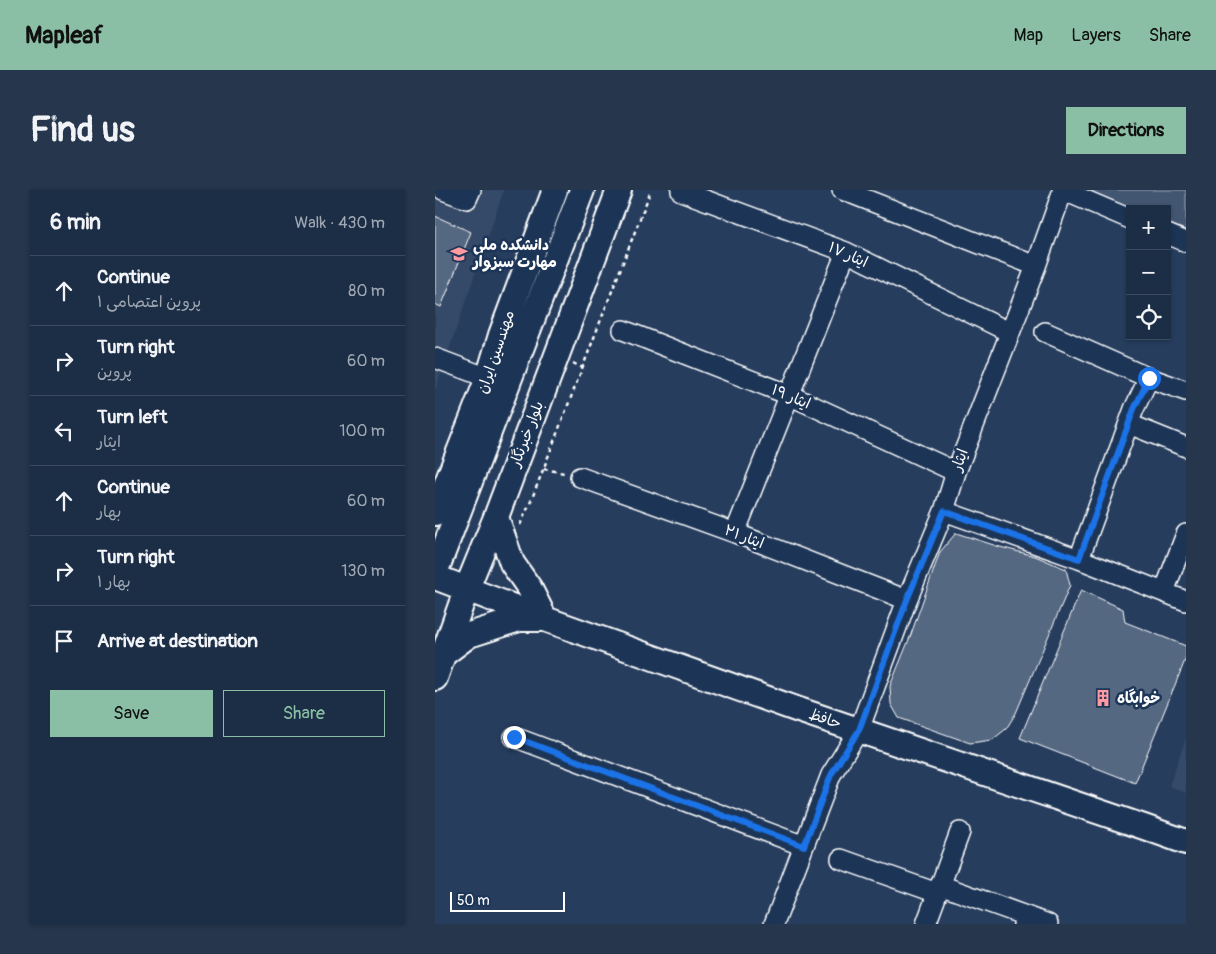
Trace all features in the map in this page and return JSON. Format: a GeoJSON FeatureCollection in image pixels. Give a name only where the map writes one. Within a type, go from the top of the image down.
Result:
{"type":"FeatureCollection","features":[{"type":"Feature","properties":{"kind":"main road","name":"مهندسین ایران"},"geometry":{"type":"LineString","coordinates":[[435,513],[488,378],[501,335],[555,190]]}},
{"type":"Feature","properties":{"kind":"main road"},"geometry":{"type":"LineString","coordinates":[[435,575],[582,190]]}},
{"type":"Feature","properties":{"kind":"main road","name":"بلوار خبرنگار"},"geometry":{"type":"LineString","coordinates":[[435,678],[467,588],[496,517],[619,190]]}},
{"type":"Feature","properties":{"kind":"main road"},"geometry":{"type":"LineString","coordinates":[[445,653],[469,636],[519,619],[545,619],[512,563],[496,517]]}},
{"type":"Feature","properties":{"kind":"main road","name":"حافظ"},"geometry":{"type":"LineString","coordinates":[[435,575],[545,619],[859,730],[1186,842]]}},
{"type":"Feature","properties":{"kind":"street"},"geometry":{"type":"LineString","coordinates":[[443,190],[469,195]]}},
{"type":"Feature","properties":{"kind":"street"},"geometry":{"type":"LineString","coordinates":[[842,190],[1036,266]]}},
{"type":"Feature","properties":{"kind":"street"},"geometry":{"type":"LineString","coordinates":[[1062,190],[1126,216]]}},
{"type":"Feature","properties":{"kind":"street","name":"ایثار"},"geometry":{"type":"LineString","coordinates":[[774,924],[831,775],[859,730],[907,600],[944,511],[956,472],[1036,266],[1062,190]]}},
{"type":"Feature","properties":{"kind":"street","name":"ایثار ۱۷"},"geometry":{"type":"LineString","coordinates":[[681,191],[845,252],[1009,332]]}},
{"type":"Feature","properties":{"kind":"street"},"geometry":{"type":"LineString","coordinates":[[542,225],[565,236]]}},
{"type":"Feature","properties":{"kind":"street"},"geometry":{"type":"LineString","coordinates":[[1171,236],[1186,242]]}},
{"type":"Feature","properties":{"kind":"street"},"geometry":{"type":"LineString","coordinates":[[735,533],[845,252]]}},
{"type":"Feature","properties":{"kind":"street","name":"ایثار ۱۹"},"geometry":{"type":"LineString","coordinates":[[623,330],[789,396],[956,472]]}},
{"type":"Feature","properties":{"kind":"street"},"geometry":{"type":"LineString","coordinates":[[1045,332],[1149,378],[1186,391]]}},
{"type":"Feature","properties":{"kind":"street"},"geometry":{"type":"LineString","coordinates":[[435,358],[488,378]]}},
{"type":"Feature","properties":{"kind":"street"},"geometry":{"type":"LineString","coordinates":[[1079,559],[1129,424],[1149,378]]}},
{"type":"Feature","properties":{"kind":"street"},"geometry":{"type":"LineString","coordinates":[[1129,424],[1186,446]]}},
{"type":"Feature","properties":{"kind":"street","name":"ایثار ۲۱"},"geometry":{"type":"LineString","coordinates":[[580,477],[735,533],[907,600]]}},
{"type":"Feature","properties":{"kind":"street"},"geometry":{"type":"LineString","coordinates":[[944,511],[1079,559],[1186,601]]}},
{"type":"Feature","properties":{"kind":"street"},"geometry":{"type":"LineString","coordinates":[[1164,592],[1186,534]]}},
{"type":"Feature","properties":{"kind":"street"},"geometry":{"type":"LineString","coordinates":[[514,737],[804,846]]}},
{"type":"Feature","properties":{"kind":"street"},"geometry":{"type":"LineString","coordinates":[[926,924],[960,832]]}},
{"type":"Feature","properties":{"kind":"street"},"geometry":{"type":"LineString","coordinates":[[841,858],[939,889],[1025,920],[1048,924]]}},
{"type":"Feature","properties":{"kind":"path"},"geometry":{"type":"LineString","coordinates":[[531,500],[651,190]]}},
{"type":"Feature","properties":{"kind":"path"},"geometry":{"type":"LineString","coordinates":[[544,469],[580,477]]}},
{"type":"Feature","properties":{"kind":"shaded area","name":"دانشکده ملی مهارت سبزوار"},"geometry":{"type":"Polygon","coordinates":[[[435,190],[504,190],[435,391],[435,190]]]}},
{"type":"Feature","properties":{"kind":"shaded area"},"geometry":{"type":"Polygon","coordinates":[[[1075,190],[1186,190],[1186,233],[1171,227],[1171,205],[1126,205],[1126,208],[1075,190]]]}},
{"type":"Feature","properties":{"kind":"shaded area"},"geometry":{"type":"Polygon","coordinates":[[[1186,738],[1186,793],[1169,786],[1186,738]]]}},
{"type":"Feature","properties":{"kind":"building"},"geometry":{"type":"Polygon","coordinates":[[[435,216],[471,232],[441,307],[435,304],[435,216]]]}},
{"type":"Feature","properties":{"kind":"building"},"geometry":{"type":"Polygon","coordinates":[[[956,533],[1035,556],[1066,569],[1070,585],[1016,713],[1006,729],[992,740],[970,743],[899,718],[891,704],[890,686],[910,637],[940,552],[956,533]]]}},
{"type":"Feature","properties":{"kind":"building","name":"خوابگاه"},"geometry":{"type":"Polygon","coordinates":[[[1081,590],[1123,609],[1125,622],[1186,646],[1186,658],[1135,783],[1020,738],[1081,590]]]}},
{"type":"Feature","properties":{"kind":"place","name":"دانشکده ملی مهارت سبزوار"},"geometry":{"type":"Point","coordinates":[459,254]}},
{"type":"Feature","properties":{"kind":"place","name":"خوابگاه"},"geometry":{"type":"Point","coordinates":[1103,698]}},
{"type":"Feature","properties":{"kind":"route"},"geometry":{"type":"LineString","coordinates":[[514,737],[804,846],[831,775],[859,730],[907,600],[944,511],[1079,559],[1134,409],[1149,378]]}}]}
